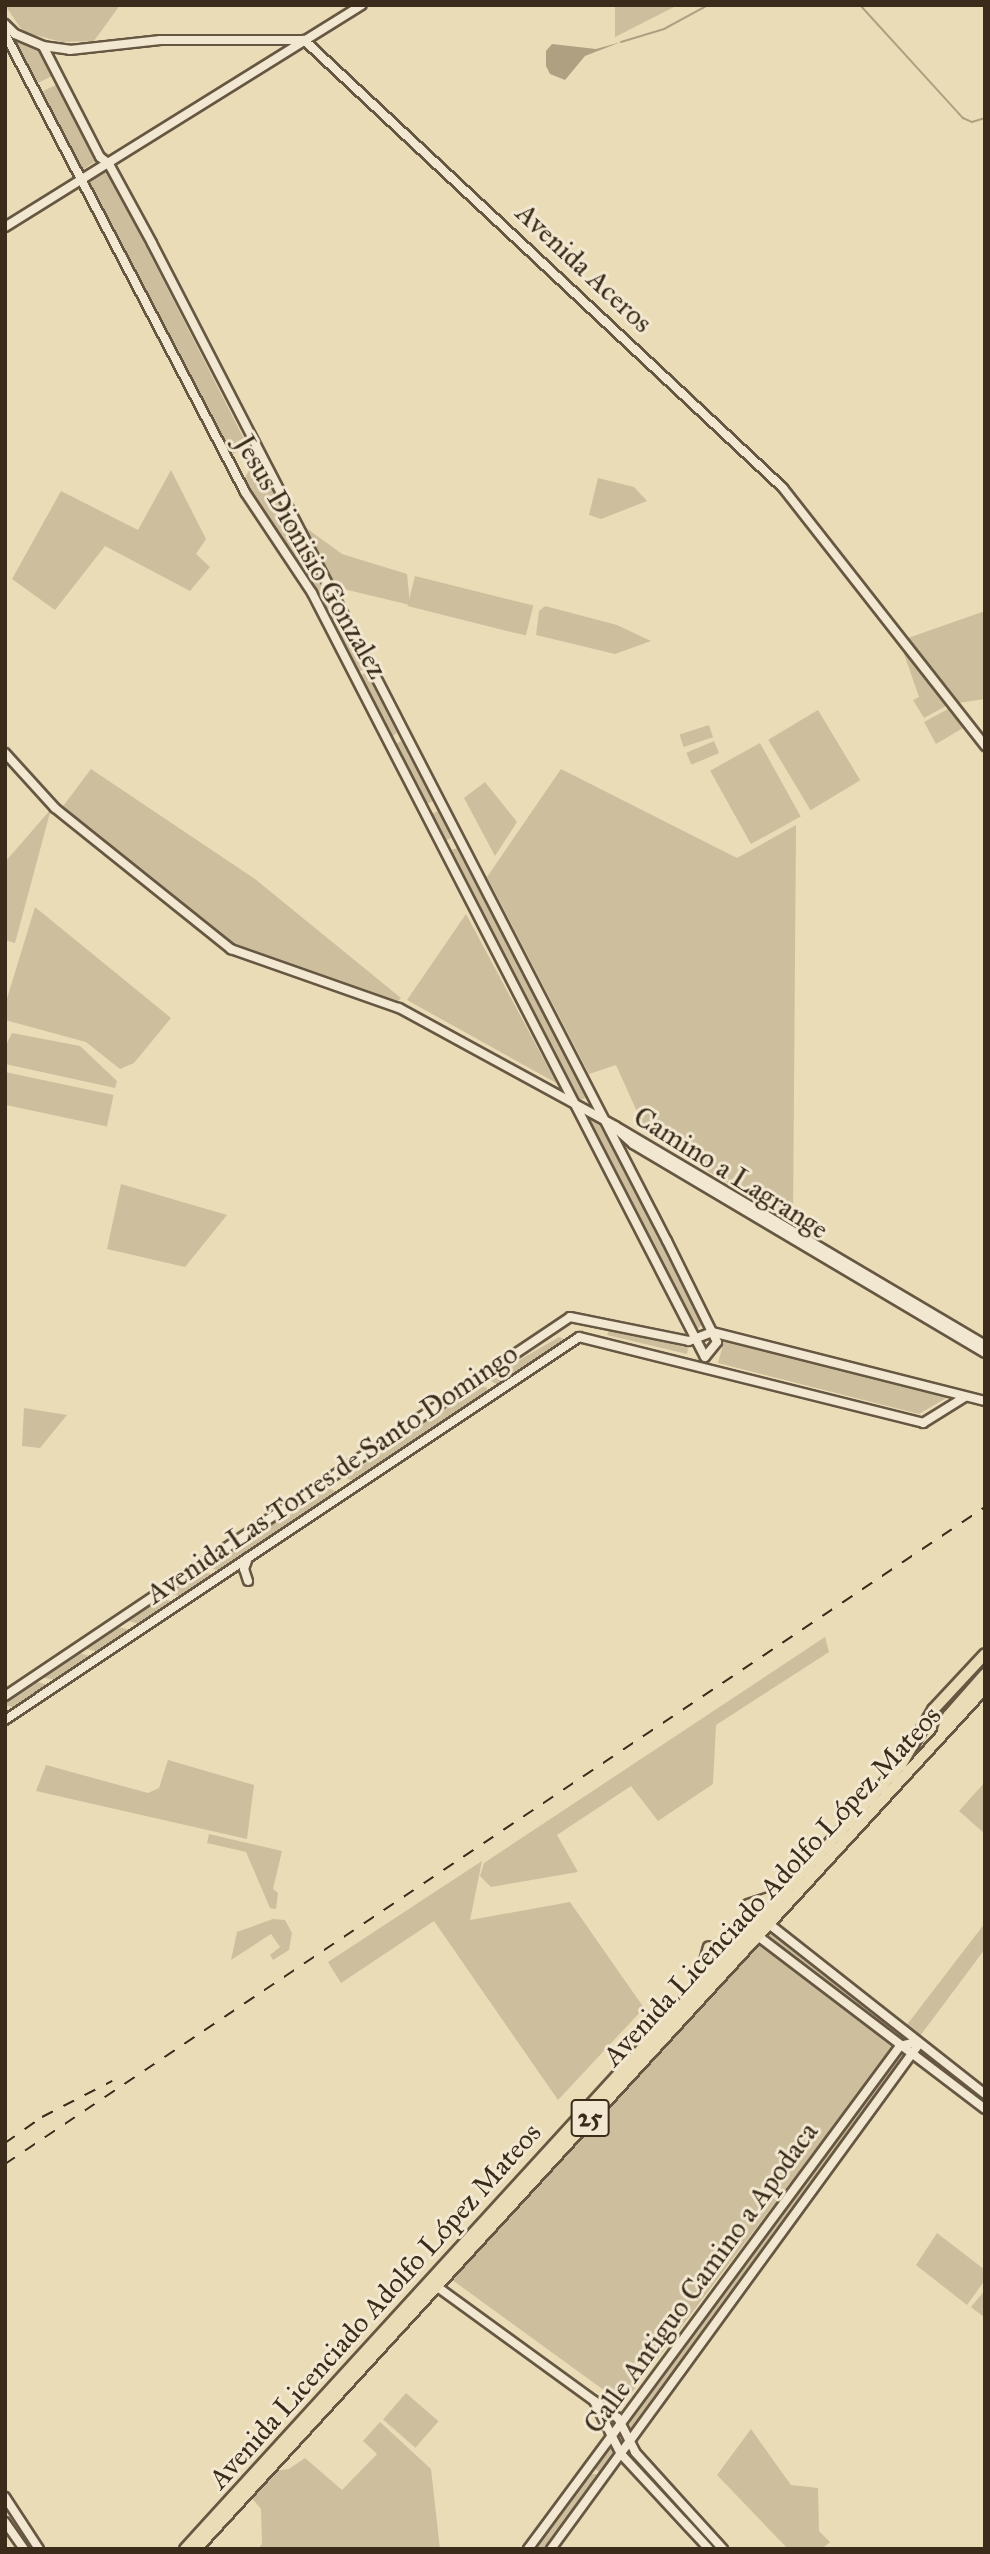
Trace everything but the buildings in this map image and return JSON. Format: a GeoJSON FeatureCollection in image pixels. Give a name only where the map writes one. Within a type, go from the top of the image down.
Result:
{"type":"FeatureCollection","features":[{"type":"Feature","properties":{"kind":"main road","name":"Avenida Licenciado Adolfo López Mateos"},"geometry":{"type":"LineString","coordinates":[[764,1920],[782,1893],[901,1765],[928,1716],[985,1654]]}},
{"type":"Feature","properties":{"kind":"main road"},"geometry":{"type":"LineString","coordinates":[[942,1734],[948,1716],[985,1674]]}},
{"type":"Feature","properties":{"kind":"main road","name":"Avenida Licenciado Adolfo López Mateos"},"geometry":{"type":"LineString","coordinates":[[185,2549],[764,1920],[985,1688]]}},
{"type":"Feature","properties":{"kind":"main road"},"geometry":{"type":"LineString","coordinates":[[748,1905],[782,1893]]}},
{"type":"Feature","properties":{"kind":"main road","name":"Avenida Licenciado Adolfo López Mateos"},"geometry":{"type":"LineString","coordinates":[[196,2549],[699,1985],[753,1932]]}},
{"type":"Feature","properties":{"kind":"main road"},"geometry":{"type":"LineString","coordinates":[[699,1985],[709,1947]]}},
{"type":"Feature","properties":{"kind":"street"},"geometry":{"type":"LineString","coordinates":[[5,227],[361,5]]}},
{"type":"Feature","properties":{"kind":"street"},"geometry":{"type":"LineString","coordinates":[[5,24],[8,34],[43,46],[80,51],[160,40],[304,40]]}},
{"type":"Feature","properties":{"kind":"street","name":"Jesus Dionisio Gonzalez"},"geometry":{"type":"LineString","coordinates":[[8,34],[245,492],[312,593],[705,1357]]}},
{"type":"Feature","properties":{"kind":"street","name":"Avenida Aceros"},"geometry":{"type":"LineString","coordinates":[[304,40],[783,488],[985,746]]}},
{"type":"Feature","properties":{"kind":"street","name":"Jesus Dionisio Gonzalez"},"geometry":{"type":"LineString","coordinates":[[43,46],[100,157],[109,164],[607,1121],[712,1332]]}},
{"type":"Feature","properties":{"kind":"street"},"geometry":{"type":"LineString","coordinates":[[5,753],[55,808],[231,949],[399,1007],[607,1121]]}},
{"type":"Feature","properties":{"kind":"street","name":"Camino a Lagrange"},"geometry":{"type":"LineString","coordinates":[[607,1121],[985,1345]]}},
{"type":"Feature","properties":{"kind":"street","name":"Camino a Lagrange"},"geometry":{"type":"LineString","coordinates":[[607,1121],[633,1144],[985,1353]]}},
{"type":"Feature","properties":{"kind":"street","name":"Avenida Las Torres de Santo Domingo"},"geometry":{"type":"LineString","coordinates":[[5,1696],[570,1317],[689,1341],[696,1338]]}},
{"type":"Feature","properties":{"kind":"street"},"geometry":{"type":"LineString","coordinates":[[701,1367],[705,1357],[718,1343],[712,1332]]}},
{"type":"Feature","properties":{"kind":"street"},"geometry":{"type":"LineString","coordinates":[[696,1338],[712,1332],[985,1401]]}},
{"type":"Feature","properties":{"kind":"street","name":"Avenida Las Torres de Santo Domingo"},"geometry":{"type":"LineString","coordinates":[[5,1720],[573,1340],[585,1338],[923,1423],[965,1396]]}},
{"type":"Feature","properties":{"kind":"street"},"geometry":{"type":"LineString","coordinates":[[248,1581],[244,1569],[249,1557]]}},
{"type":"Feature","properties":{"kind":"street"},"geometry":{"type":"LineString","coordinates":[[764,1920],[985,2094]]}},
{"type":"Feature","properties":{"kind":"street"},"geometry":{"type":"LineString","coordinates":[[753,1932],[902,2045],[910,2055],[985,2109]]}},
{"type":"Feature","properties":{"kind":"street"},"geometry":{"type":"LineString","coordinates":[[897,2027],[902,2045]]}},
{"type":"Feature","properties":{"kind":"street"},"geometry":{"type":"LineString","coordinates":[[902,2045],[917,2043]]}},
{"type":"Feature","properties":{"kind":"street","name":"Calle Antiguo Camino a Apodaca"},"geometry":{"type":"LineString","coordinates":[[551,2549],[630,2444],[917,2043]]}},
{"type":"Feature","properties":{"kind":"street","name":"Calle Antiguo Camino a Apodaca"},"geometry":{"type":"LineString","coordinates":[[528,2549],[586,2470],[624,2424],[701,2314],[902,2045]]}},
{"type":"Feature","properties":{"kind":"street"},"geometry":{"type":"LineString","coordinates":[[432,2283],[594,2399],[624,2424],[630,2444],[723,2549]]}},
{"type":"Feature","properties":{"kind":"street"},"geometry":{"type":"LineString","coordinates":[[701,2314],[706,2324],[715,2326]]}},
{"type":"Feature","properties":{"kind":"street"},"geometry":{"type":"LineString","coordinates":[[594,2399],[621,2454],[709,2549]]}},
{"type":"Feature","properties":{"kind":"street"},"geometry":{"type":"LineString","coordinates":[[586,2470],[597,2472],[601,2482]]}},
{"type":"Feature","properties":{"kind":"street"},"geometry":{"type":"LineString","coordinates":[[5,2497],[39,2549]]}},
{"type":"Feature","properties":{"kind":"street"},"geometry":{"type":"LineString","coordinates":[[5,2522],[23,2549]]}},
{"type":"Feature","properties":{"kind":"shaded area"},"geometry":{"type":"Polygon","coordinates":[[[5,5],[120,5],[94,41],[62,42],[23,32],[5,5]]]}},
{"type":"Feature","properties":{"kind":"shaded area"},"geometry":{"type":"Polygon","coordinates":[[[615,5],[678,5],[615,37],[615,5]]]}},
{"type":"Feature","properties":{"kind":"shaded area"},"geometry":{"type":"Polygon","coordinates":[[[15,41],[39,49],[52,76],[36,84],[15,41]]]}},
{"type":"Feature","properties":{"kind":"shaded area"},"geometry":{"type":"Polygon","coordinates":[[[621,42],[585,56],[565,80],[550,74],[546,66],[546,51],[552,44],[596,49],[621,42]]]}},
{"type":"Feature","properties":{"kind":"shaded area"},"geometry":{"type":"Polygon","coordinates":[[[56,85],[97,160],[81,171],[41,92],[56,85]]]}},
{"type":"Feature","properties":{"kind":"shaded area"},"geometry":{"type":"Polygon","coordinates":[[[107,170],[248,446],[227,457],[87,180],[107,170]]]}},
{"type":"Feature","properties":{"kind":"shaded area"},"geometry":{"type":"Polygon","coordinates":[[[256,456],[364,669],[356,673],[297,559],[243,482],[256,456]]]}},
{"type":"Feature","properties":{"kind":"shaded area"},"geometry":{"type":"Polygon","coordinates":[[[171,470],[206,539],[196,554],[210,567],[190,591],[105,546],[55,610],[12,579],[61,491],[138,530],[171,470]]]}},
{"type":"Feature","properties":{"kind":"shaded area"},"geometry":{"type":"Polygon","coordinates":[[[598,478],[634,487],[647,501],[601,519],[589,515],[598,478]]]}},
{"type":"Feature","properties":{"kind":"shaded area"},"geometry":{"type":"Polygon","coordinates":[[[298,522],[342,554],[407,574],[410,605],[331,586],[298,522]]]}},
{"type":"Feature","properties":{"kind":"shaded area"},"geometry":{"type":"Polygon","coordinates":[[[415,576],[533,606],[526,636],[408,606],[415,576]]]}},
{"type":"Feature","properties":{"kind":"shaded area"},"geometry":{"type":"Polygon","coordinates":[[[545,606],[617,625],[651,641],[615,654],[536,635],[539,611],[545,606]]]}},
{"type":"Feature","properties":{"kind":"shaded area"},"geometry":{"type":"Polygon","coordinates":[[[985,611],[985,699],[958,703],[908,638],[985,611]]]}},
{"type":"Feature","properties":{"kind":"shaded area"},"geometry":{"type":"Polygon","coordinates":[[[902,648],[946,706],[924,718],[913,700],[919,697],[902,648]]]}},
{"type":"Feature","properties":{"kind":"shaded area"},"geometry":{"type":"Polygon","coordinates":[[[366,672],[397,733],[391,737],[359,677],[366,672]]]}},
{"type":"Feature","properties":{"kind":"shaded area"},"geometry":{"type":"Polygon","coordinates":[[[948,709],[963,728],[936,744],[924,722],[948,709]]]}},
{"type":"Feature","properties":{"kind":"shaded area"},"geometry":{"type":"Polygon","coordinates":[[[818,710],[860,780],[811,810],[768,740],[818,710]]]}},
{"type":"Feature","properties":{"kind":"shaded area"},"geometry":{"type":"Polygon","coordinates":[[[709,725],[713,737],[684,747],[680,735],[709,725]]]}},
{"type":"Feature","properties":{"kind":"shaded area"},"geometry":{"type":"Polygon","coordinates":[[[401,741],[433,801],[427,804],[395,744],[401,741]]]}},
{"type":"Feature","properties":{"kind":"shaded area"},"geometry":{"type":"Polygon","coordinates":[[[714,741],[719,753],[691,765],[686,753],[714,741]]]}},
{"type":"Feature","properties":{"kind":"shaded area"},"geometry":{"type":"Polygon","coordinates":[[[760,743],[801,816],[751,844],[710,771],[760,743]]]}},
{"type":"Feature","properties":{"kind":"shaded area"},"geometry":{"type":"Polygon","coordinates":[[[91,769],[255,879],[401,998],[397,1002],[237,946],[61,809],[91,769]]]}},
{"type":"Feature","properties":{"kind":"shaded area"},"geometry":{"type":"Polygon","coordinates":[[[561,769],[737,858],[796,825],[793,1223],[647,1134],[616,1065],[589,1074],[487,877],[561,769]]]}},
{"type":"Feature","properties":{"kind":"shaded area"},"geometry":{"type":"Polygon","coordinates":[[[485,782],[517,822],[495,856],[464,798],[485,782]]]}},
{"type":"Feature","properties":{"kind":"shaded area"},"geometry":{"type":"Polygon","coordinates":[[[51,809],[15,943],[5,940],[5,862],[51,809]]]}},
{"type":"Feature","properties":{"kind":"shaded area"},"geometry":{"type":"Polygon","coordinates":[[[438,811],[451,838],[444,841],[431,815],[438,811]]]}},
{"type":"Feature","properties":{"kind":"shaded area"},"geometry":{"type":"Polygon","coordinates":[[[458,848],[588,1097],[578,1101],[451,850],[458,848]]]}},
{"type":"Feature","properties":{"kind":"shaded area"},"geometry":{"type":"Polygon","coordinates":[[[35,907],[171,1018],[134,1063],[120,1069],[86,1042],[5,1020],[5,1005],[35,907]]]}},
{"type":"Feature","properties":{"kind":"shaded area"},"geometry":{"type":"Polygon","coordinates":[[[466,914],[557,1083],[407,1000],[466,914]]]}},
{"type":"Feature","properties":{"kind":"shaded area"},"geometry":{"type":"Polygon","coordinates":[[[12,1033],[80,1046],[117,1081],[115,1088],[5,1064],[5,1047],[12,1033]]]}},
{"type":"Feature","properties":{"kind":"shaded area"},"geometry":{"type":"Polygon","coordinates":[[[5,1072],[114,1095],[107,1126],[5,1105],[5,1072]]]}},
{"type":"Feature","properties":{"kind":"shaded area"},"geometry":{"type":"Polygon","coordinates":[[[595,1116],[704,1323],[697,1329],[588,1118],[595,1116]]]}},
{"type":"Feature","properties":{"kind":"shaded area"},"geometry":{"type":"Polygon","coordinates":[[[121,1184],[227,1215],[185,1267],[107,1249],[121,1184]]]}},
{"type":"Feature","properties":{"kind":"shaded area"},"geometry":{"type":"Polygon","coordinates":[[[610,1328],[688,1348],[687,1354],[607,1335],[610,1328]]]}},
{"type":"Feature","properties":{"kind":"shaded area"},"geometry":{"type":"Polygon","coordinates":[[[559,1337],[568,1341],[500,1386],[491,1381],[492,1376],[559,1337]]]}},
{"type":"Feature","properties":{"kind":"shaded area"},"geometry":{"type":"Polygon","coordinates":[[[725,1338],[948,1397],[919,1414],[718,1363],[725,1338]]]}},
{"type":"Feature","properties":{"kind":"shaded area"},"geometry":{"type":"Polygon","coordinates":[[[481,1385],[487,1388],[487,1395],[358,1482],[344,1478],[481,1385]]]}},
{"type":"Feature","properties":{"kind":"shaded area"},"geometry":{"type":"Polygon","coordinates":[[[24,1408],[67,1415],[40,1448],[22,1446],[24,1408]]]}},
{"type":"Feature","properties":{"kind":"shaded area"},"geometry":{"type":"Polygon","coordinates":[[[328,1487],[338,1493],[223,1572],[208,1567],[328,1487]]]}},
{"type":"Feature","properties":{"kind":"shaded area"},"geometry":{"type":"Polygon","coordinates":[[[197,1570],[215,1575],[182,1597],[165,1592],[197,1570]]]}},
{"type":"Feature","properties":{"kind":"shaded area"},"geometry":{"type":"Polygon","coordinates":[[[157,1597],[174,1602],[140,1624],[124,1620],[157,1597]]]}},
{"type":"Feature","properties":{"kind":"shaded area"},"geometry":{"type":"Polygon","coordinates":[[[114,1626],[130,1630],[98,1652],[83,1648],[114,1626]]]}},
{"type":"Feature","properties":{"kind":"shaded area"},"geometry":{"type":"Polygon","coordinates":[[[825,1637],[829,1652],[716,1725],[713,1784],[658,1821],[631,1786],[557,1835],[578,1872],[491,1887],[480,1876],[484,1863],[825,1637]]]}},
{"type":"Feature","properties":{"kind":"shaded area"},"geometry":{"type":"Polygon","coordinates":[[[76,1652],[93,1657],[57,1680],[39,1677],[76,1652]]]}},
{"type":"Feature","properties":{"kind":"shaded area"},"geometry":{"type":"Polygon","coordinates":[[[33,1681],[49,1685],[15,1708],[5,1705],[5,1699],[33,1681]]]}},
{"type":"Feature","properties":{"kind":"shaded area"},"geometry":{"type":"Polygon","coordinates":[[[168,1760],[254,1785],[247,1839],[36,1791],[46,1765],[148,1793],[159,1788],[168,1760]]]}},
{"type":"Feature","properties":{"kind":"shaded area"},"geometry":{"type":"Polygon","coordinates":[[[985,1782],[985,1834],[959,1811],[985,1782]]]}},
{"type":"Feature","properties":{"kind":"shaded area"},"geometry":{"type":"Polygon","coordinates":[[[209,1834],[282,1851],[273,1889],[278,1893],[276,1909],[270,1908],[246,1852],[207,1843],[209,1834]]]}},
{"type":"Feature","properties":{"kind":"shaded area"},"geometry":{"type":"Polygon","coordinates":[[[482,1861],[470,1920],[570,1902],[644,2008],[558,2100],[434,1921],[341,1983],[328,1962],[482,1861]]]}},
{"type":"Feature","properties":{"kind":"shaded area"},"geometry":{"type":"Polygon","coordinates":[[[273,1919],[285,1920],[292,1933],[289,1950],[273,1960],[270,1955],[280,1947],[271,1934],[231,1960],[237,1932],[273,1919]]]}},
{"type":"Feature","properties":{"kind":"shaded area"},"geometry":{"type":"Polygon","coordinates":[[[985,1923],[985,1949],[920,2036],[906,2026],[985,1923]]]}},
{"type":"Feature","properties":{"kind":"shaded area"},"geometry":{"type":"Polygon","coordinates":[[[771,1931],[897,2028],[891,2033],[767,1936],[771,1931]]]}},
{"type":"Feature","properties":{"kind":"shaded area"},"geometry":{"type":"Polygon","coordinates":[[[758,1942],[893,2047],[623,2404],[451,2279],[758,1942]]]}},
{"type":"Feature","properties":{"kind":"shaded area"},"geometry":{"type":"Polygon","coordinates":[[[922,2050],[985,2098],[985,2103],[919,2052],[922,2050]]]}},
{"type":"Feature","properties":{"kind":"shaded area"},"geometry":{"type":"Polygon","coordinates":[[[897,2053],[905,2055],[903,2059],[632,2435],[629,2424],[897,2053]]]}},
{"type":"Feature","properties":{"kind":"shaded area"},"geometry":{"type":"Polygon","coordinates":[[[937,2233],[985,2270],[985,2280],[967,2305],[916,2265],[937,2233]]]}},
{"type":"Feature","properties":{"kind":"shaded area"},"geometry":{"type":"Polygon","coordinates":[[[985,2290],[985,2318],[971,2307],[985,2290]]]}},
{"type":"Feature","properties":{"kind":"shaded area"},"geometry":{"type":"Polygon","coordinates":[[[406,2393],[438,2421],[415,2448],[383,2419],[406,2393]]]}},
{"type":"Feature","properties":{"kind":"shaded area"},"geometry":{"type":"Polygon","coordinates":[[[380,2422],[431,2469],[440,2549],[258,2549],[262,2544],[261,2509],[251,2497],[275,2471],[289,2469],[305,2458],[342,2490],[377,2454],[363,2441],[380,2422]]]}},
{"type":"Feature","properties":{"kind":"shaded area"},"geometry":{"type":"Polygon","coordinates":[[[751,2429],[791,2485],[818,2488],[819,2531],[830,2542],[822,2549],[788,2549],[717,2475],[751,2429]]]}},
{"type":"Feature","properties":{"kind":"shaded area"},"geometry":{"type":"Polygon","coordinates":[[[612,2444],[617,2455],[603,2475],[594,2468],[612,2444]]]}},
{"type":"Feature","properties":{"kind":"shaded area"},"geometry":{"type":"Polygon","coordinates":[[[589,2474],[597,2474],[599,2480],[548,2549],[533,2549],[589,2474]]]}},
{"type":"Feature","properties":{"kind":"waterway"},"geometry":{"type":"LineString","coordinates":[[621,42],[664,29],[708,5]]}},
{"type":"Feature","properties":{"kind":"waterway"},"geometry":{"type":"LineString","coordinates":[[860,5],[963,118],[972,122],[985,118]]}},
{"type":"Feature","properties":{"kind":"railway"},"geometry":{"type":"LineString","coordinates":[[5,2164],[985,1507]]}},
{"type":"Feature","properties":{"kind":"railway"},"geometry":{"type":"LineString","coordinates":[[5,2143],[42,2117],[112,2081]]}}]}
